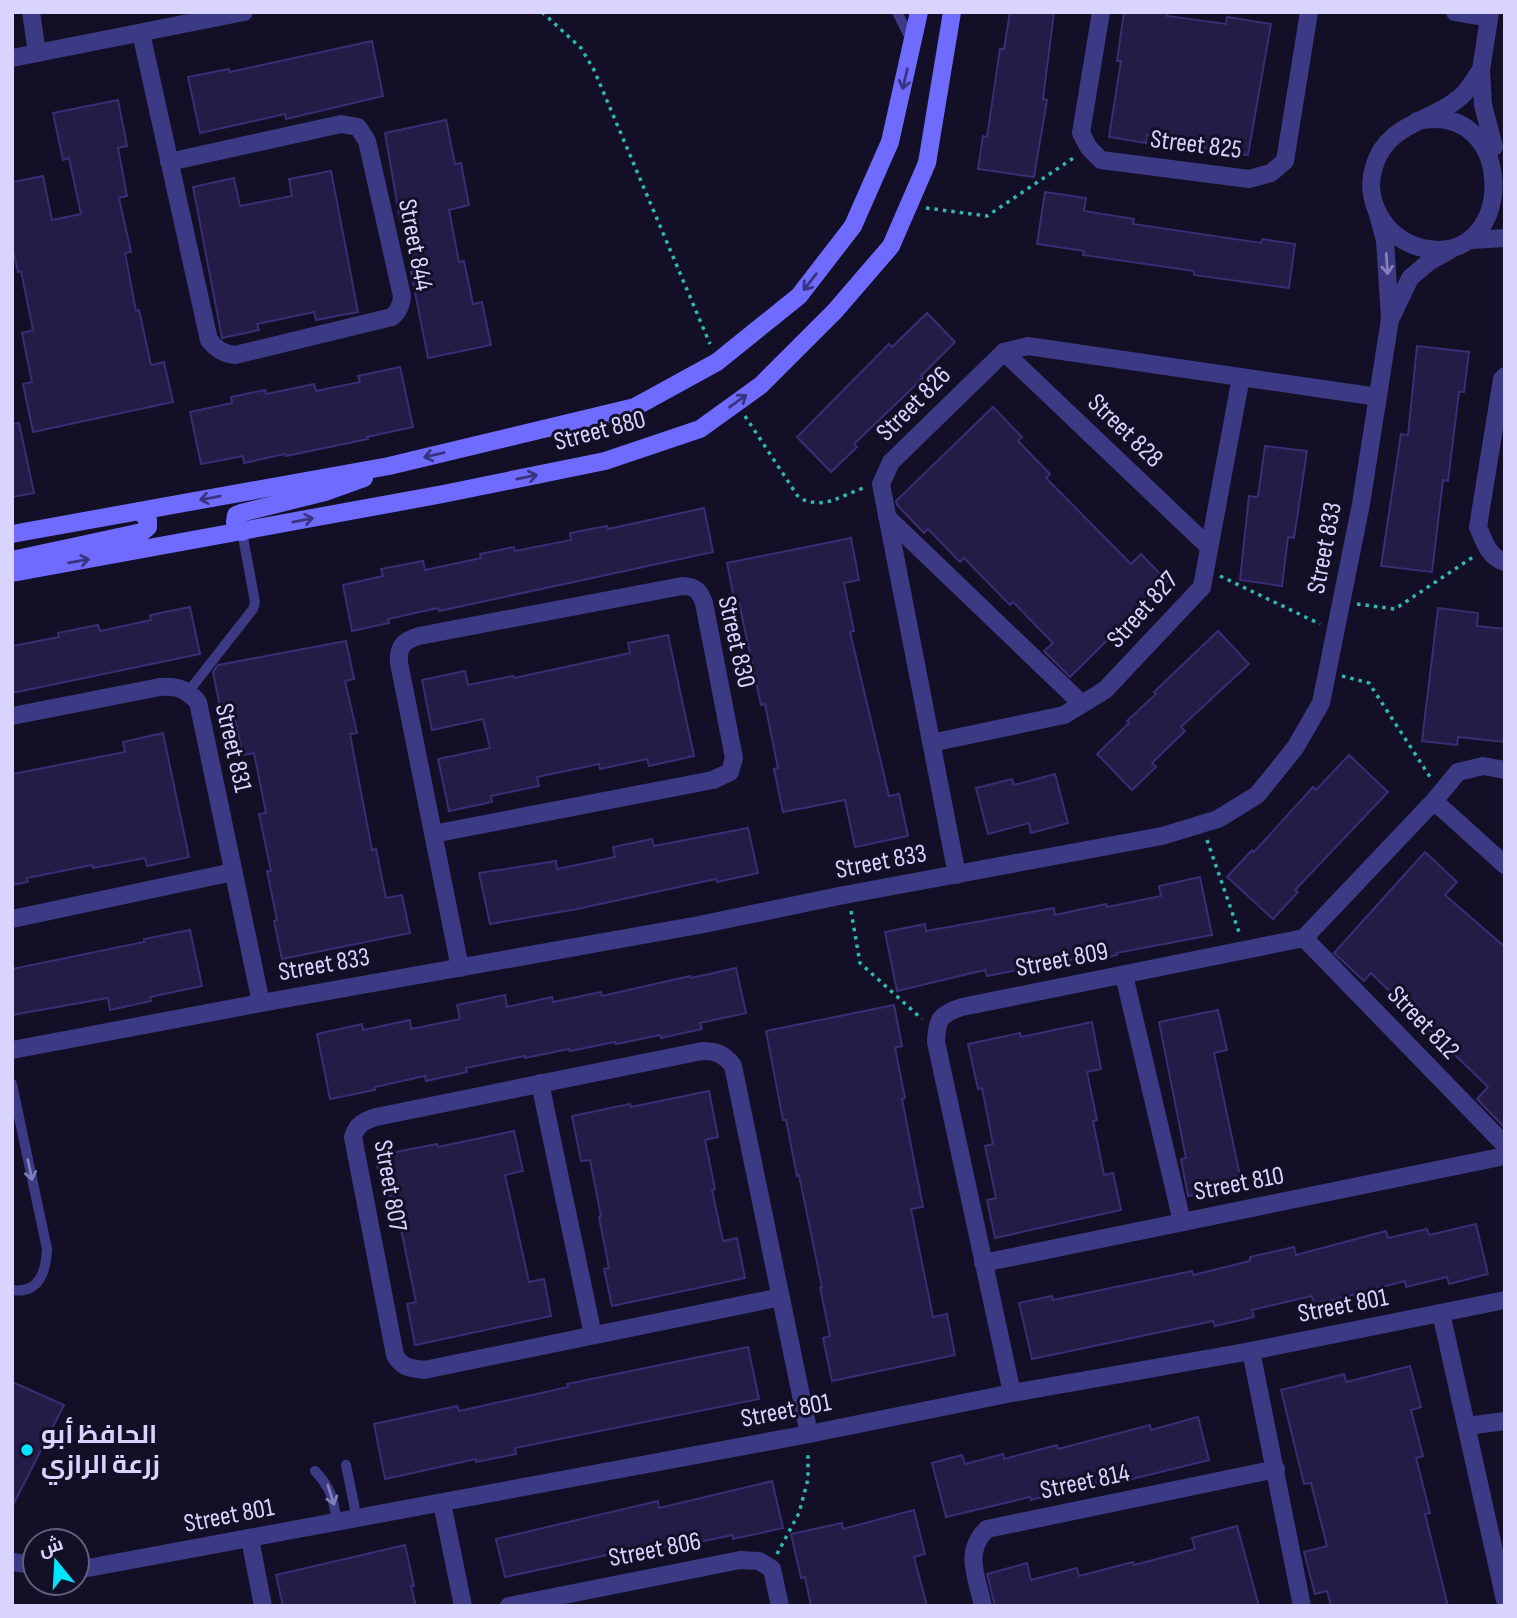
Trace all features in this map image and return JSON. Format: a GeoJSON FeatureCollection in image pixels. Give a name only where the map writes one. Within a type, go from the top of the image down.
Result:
{"type":"FeatureCollection","features":[{"type":"Feature","properties":{"kind":"street"},"geometry":{"type":"LineString","coordinates":[[31,12],[37,53]]}},
{"type":"Feature","properties":{"kind":"street"},"geometry":{"type":"LineString","coordinates":[[12,58],[244,12]]}},
{"type":"Feature","properties":{"kind":"street","name":"Street 880"},"geometry":{"type":"LineString","coordinates":[[12,534],[389,466],[635,407],[717,362],[799,296],[853,226],[890,142],[914,45],[919,12]]}},
{"type":"Feature","properties":{"kind":"street","name":"Street 880"},"geometry":{"type":"LineString","coordinates":[[12,573],[242,532],[606,461],[700,429],[761,385],[835,311],[891,246],[927,163],[952,12]]}},
{"type":"Feature","properties":{"kind":"street"},"geometry":{"type":"LineString","coordinates":[[1089,148],[1081,133],[1101,12]]}},
{"type":"Feature","properties":{"kind":"street","name":"Street 825"},"geometry":{"type":"LineString","coordinates":[[1089,148],[1101,160],[1250,179],[1271,173],[1285,162],[1309,12]]}},
{"type":"Feature","properties":{"kind":"street"},"geometry":{"type":"LineString","coordinates":[[1455,12],[1490,15],[1481,70],[1483,105],[1504,178],[1492,219],[1464,243]]}},
{"type":"Feature","properties":{"kind":"street","name":"Street 844"},"geometry":{"type":"LineString","coordinates":[[141,33],[169,162],[209,340],[219,350],[234,355],[396,314],[402,296],[367,141],[358,127],[341,124],[169,162]]}},
{"type":"Feature","properties":{"kind":"street"},"geometry":{"type":"LineString","coordinates":[[1481,70],[1459,99],[1393,135],[1377,158],[1371,184],[1377,211],[1391,230],[1410,244],[1433,250],[1505,238]]}},
{"type":"Feature","properties":{"kind":"street"},"geometry":{"type":"LineString","coordinates":[[1417,121],[1448,119],[1463,124],[1477,132],[1496,156]]}},
{"type":"Feature","properties":{"kind":"street","name":"Street 833"},"geometry":{"type":"LineString","coordinates":[[12,1050],[699,925],[1162,836],[1218,819],[1257,795],[1265,786],[1295,748],[1321,703],[1361,504],[1390,319],[1385,240],[1377,211]]}},
{"type":"Feature","properties":{"kind":"street","name":"Street 833"},"geometry":{"type":"LineString","coordinates":[[1390,319],[1410,278],[1430,261],[1464,243]]}},
{"type":"Feature","properties":{"kind":"street"},"geometry":{"type":"LineString","coordinates":[[1004,352],[1028,346],[1378,397]]}},
{"type":"Feature","properties":{"kind":"street","name":"Street 826"},"geometry":{"type":"LineString","coordinates":[[957,875],[881,484],[891,462],[1004,352]]}},
{"type":"Feature","properties":{"kind":"street","name":"Street 828"},"geometry":{"type":"LineString","coordinates":[[1004,352],[1209,547]]}},
{"type":"Feature","properties":{"kind":"street"},"geometry":{"type":"LineString","coordinates":[[1505,376],[1502,379],[1478,527],[1487,547],[1499,561],[1505,562]]}},
{"type":"Feature","properties":{"kind":"street","name":"Street 827"},"geometry":{"type":"LineString","coordinates":[[931,743],[1064,715],[1105,690],[1202,587],[1241,377]]}},
{"type":"Feature","properties":{"kind":"street"},"geometry":{"type":"LineString","coordinates":[[242,532],[235,522],[236,516],[242,513],[356,482],[389,466]]}},
{"type":"Feature","properties":{"kind":"street"},"geometry":{"type":"LineString","coordinates":[[12,560],[142,532],[148,527],[148,520],[140,511]]}},
{"type":"Feature","properties":{"kind":"street"},"geometry":{"type":"LineString","coordinates":[[887,517],[1082,704]]}},
{"type":"Feature","properties":{"kind":"street","name":"Street 830"},"geometry":{"type":"LineString","coordinates":[[433,834],[713,779],[730,772],[734,758],[704,603],[698,590],[691,586],[682,586],[406,640],[399,652],[399,663],[433,834],[460,968]]}},
{"type":"Feature","properties":{"kind":"street","name":"Street 831"},"geometry":{"type":"LineString","coordinates":[[12,716],[160,687],[175,686],[188,692],[198,702],[261,1003]]}},
{"type":"Feature","properties":{"kind":"street"},"geometry":{"type":"LineString","coordinates":[[1304,938],[1458,772],[1483,766],[1505,769]]}},
{"type":"Feature","properties":{"kind":"street"},"geometry":{"type":"LineString","coordinates":[[1437,797],[1505,865]]}},
{"type":"Feature","properties":{"kind":"street"},"geometry":{"type":"LineString","coordinates":[[12,919],[233,872]]}},
{"type":"Feature","properties":{"kind":"street","name":"Street 809"},"geometry":{"type":"LineString","coordinates":[[936,1032],[945,1012],[962,1007],[1304,938]]}},
{"type":"Feature","properties":{"kind":"street","name":"Street 812"},"geometry":{"type":"LineString","coordinates":[[1304,938],[1505,1145]]}},
{"type":"Feature","properties":{"kind":"street"},"geometry":{"type":"LineString","coordinates":[[1124,975],[1182,1222]]}},
{"type":"Feature","properties":{"kind":"street"},"geometry":{"type":"LineString","coordinates":[[936,1032],[1012,1393]]}},
{"type":"Feature","properties":{"kind":"street","name":"Street 807"},"geometry":{"type":"LineString","coordinates":[[781,1297],[424,1370],[408,1368],[400,1364],[395,1355],[353,1137],[356,1128],[364,1121],[376,1117],[540,1083],[702,1051],[725,1055],[733,1066],[781,1297],[809,1434]]}},
{"type":"Feature","properties":{"kind":"street"},"geometry":{"type":"LineString","coordinates":[[540,1083],[593,1335]]}},
{"type":"Feature","properties":{"kind":"street","name":"Street 810"},"geometry":{"type":"LineString","coordinates":[[983,1263],[1505,1156]]}},
{"type":"Feature","properties":{"kind":"street","name":"Street 801"},"geometry":{"type":"LineString","coordinates":[[91,1567],[809,1434],[1012,1393],[1251,1352],[1505,1300]]}},
{"type":"Feature","properties":{"kind":"street"},"geometry":{"type":"LineString","coordinates":[[1441,1313],[1505,1600]]}},
{"type":"Feature","properties":{"kind":"street"},"geometry":{"type":"LineString","coordinates":[[1251,1352],[1302,1606]]}},
{"type":"Feature","properties":{"kind":"street"},"geometry":{"type":"LineString","coordinates":[[1467,1426],[1505,1421]]}},
{"type":"Feature","properties":{"kind":"street","name":"Street 814"},"geometry":{"type":"LineString","coordinates":[[983,1606],[972,1554],[977,1538],[987,1529],[1276,1469]]}},
{"type":"Feature","properties":{"kind":"street"},"geometry":{"type":"LineString","coordinates":[[442,1503],[463,1606]]}},
{"type":"Feature","properties":{"kind":"street"},"geometry":{"type":"LineString","coordinates":[[250,1539],[262,1606]]}},
{"type":"Feature","properties":{"kind":"street","name":"Street 806"},"geometry":{"type":"LineString","coordinates":[[509,1606],[740,1560],[759,1561],[772,1569]]}},
{"type":"Feature","properties":{"kind":"street"},"geometry":{"type":"LineString","coordinates":[[772,1569],[780,1606]]}},
{"type":"Feature","properties":{"kind":"lane"},"geometry":{"type":"LineString","coordinates":[[897,12],[914,45]]}},
{"type":"Feature","properties":{"kind":"lane"},"geometry":{"type":"LineString","coordinates":[[188,692],[253,609],[255,602],[242,532]]}},
{"type":"Feature","properties":{"kind":"lane"},"geometry":{"type":"LineString","coordinates":[[12,1084],[14,1104],[47,1250],[46,1266],[40,1282],[29,1290],[12,1290]]}},
{"type":"Feature","properties":{"kind":"lane"},"geometry":{"type":"LineString","coordinates":[[346,1465],[357,1519]]}},
{"type":"Feature","properties":{"kind":"lane"},"geometry":{"type":"LineString","coordinates":[[315,1471],[332,1492],[337,1522]]}},
{"type":"Feature","properties":{"kind":"path"},"geometry":{"type":"LineString","coordinates":[[542,12],[581,48],[594,70],[717,362]]}},
{"type":"Feature","properties":{"kind":"path"},"geometry":{"type":"LineString","coordinates":[[908,205],[987,216],[1089,148]]}},
{"type":"Feature","properties":{"kind":"path"},"geometry":{"type":"LineString","coordinates":[[736,403],[799,498],[812,504],[830,502],[860,489],[881,484]]}},
{"type":"Feature","properties":{"kind":"path"},"geometry":{"type":"LineString","coordinates":[[1341,602],[1395,610],[1487,547]]}},
{"type":"Feature","properties":{"kind":"path"},"geometry":{"type":"LineString","coordinates":[[1205,569],[1335,631]]}},
{"type":"Feature","properties":{"kind":"path"},"geometry":{"type":"LineString","coordinates":[[1327,673],[1369,683],[1437,797]]}},
{"type":"Feature","properties":{"kind":"path"},"geometry":{"type":"LineString","coordinates":[[1202,824],[1245,950]]}},
{"type":"Feature","properties":{"kind":"path"},"geometry":{"type":"LineString","coordinates":[[849,895],[860,963],[936,1032]]}},
{"type":"Feature","properties":{"kind":"path"},"geometry":{"type":"LineString","coordinates":[[772,1569],[781,1544],[799,1513],[808,1479],[809,1434]]}},
{"type":"Feature","properties":{"kind":"building"},"geometry":{"type":"Polygon","coordinates":[[[1010,12],[1054,12],[1043,99],[1047,100],[1034,177],[978,169],[983,136],[987,137],[1000,49],[1004,49],[1010,12]]]}},
{"type":"Feature","properties":{"kind":"building"},"geometry":{"type":"Polygon","coordinates":[[[1124,12],[1168,12],[1167,16],[1226,24],[1227,17],[1271,24],[1248,155],[1203,148],[1204,144],[1147,135],[1146,143],[1109,137],[1121,61],[1117,61],[1124,12]]]}},
{"type":"Feature","properties":{"kind":"building"},"geometry":{"type":"Polygon","coordinates":[[[372,41],[383,96],[286,119],[285,114],[200,133],[188,77],[229,69],[230,72],[372,41]]]}},
{"type":"Feature","properties":{"kind":"building"},"geometry":{"type":"Polygon","coordinates":[[[118,100],[127,146],[118,148],[127,196],[119,198],[131,252],[125,253],[136,311],[139,310],[151,365],[164,362],[173,402],[33,432],[23,384],[32,382],[22,333],[33,330],[21,271],[18,272],[12,245],[12,182],[43,176],[52,220],[81,214],[69,158],[63,160],[53,113],[118,100]]]}},
{"type":"Feature","properties":{"kind":"building"},"geometry":{"type":"Polygon","coordinates":[[[446,120],[455,164],[461,163],[469,205],[449,210],[459,262],[464,261],[473,304],[482,302],[491,345],[428,358],[411,272],[415,271],[404,219],[400,220],[385,133],[446,120]]]}},
{"type":"Feature","properties":{"kind":"building"},"geometry":{"type":"Polygon","coordinates":[[[331,171],[358,312],[316,320],[314,312],[257,324],[259,330],[222,338],[193,187],[234,178],[240,206],[292,196],[289,179],[331,171]]]}},
{"type":"Feature","properties":{"kind":"building"},"geometry":{"type":"Polygon","coordinates":[[[1045,192],[1086,198],[1084,211],[1134,219],[1133,224],[1261,243],[1262,239],[1295,244],[1289,288],[1194,275],[1194,271],[1083,255],[1084,251],[1037,244],[1045,192]]]}},
{"type":"Feature","properties":{"kind":"building"},"geometry":{"type":"Polygon","coordinates":[[[927,313],[955,342],[921,376],[923,378],[854,444],[857,447],[831,472],[797,437],[889,344],[892,347],[927,313]]]}},
{"type":"Feature","properties":{"kind":"building"},"geometry":{"type":"Polygon","coordinates":[[[1417,346],[1469,352],[1464,392],[1459,392],[1448,481],[1443,480],[1432,572],[1381,566],[1401,434],[1408,435],[1417,346]]]}},
{"type":"Feature","properties":{"kind":"building"},"geometry":{"type":"Polygon","coordinates":[[[400,367],[413,427],[286,456],[285,454],[244,463],[243,456],[201,464],[190,412],[232,403],[231,397],[265,390],[266,394],[314,384],[316,391],[360,382],[358,376],[400,367]]]}},
{"type":"Feature","properties":{"kind":"building"},"geometry":{"type":"Polygon","coordinates":[[[993,407],[1022,437],[1018,441],[1050,474],[1046,478],[1131,564],[1141,554],[1167,581],[1070,677],[1044,651],[1053,643],[1013,602],[1010,605],[964,558],[960,562],[928,529],[924,533],[897,505],[896,501],[993,407]]]}},
{"type":"Feature","properties":{"kind":"building"},"geometry":{"type":"Polygon","coordinates":[[[19,423],[34,493],[12,497],[12,424],[19,423]]]}},
{"type":"Feature","properties":{"kind":"building"},"geometry":{"type":"Polygon","coordinates":[[[1265,446],[1307,451],[1294,538],[1288,537],[1282,586],[1240,580],[1249,496],[1258,497],[1265,446]]]}},
{"type":"Feature","properties":{"kind":"building"},"geometry":{"type":"Polygon","coordinates":[[[704,508],[713,552],[439,611],[438,608],[388,619],[389,623],[352,631],[343,585],[383,576],[381,569],[423,561],[425,570],[481,558],[480,554],[514,547],[515,551],[571,540],[570,533],[607,526],[608,529],[704,508]]]}},
{"type":"Feature","properties":{"kind":"building"},"geometry":{"type":"Polygon","coordinates":[[[851,538],[859,580],[844,583],[854,631],[850,632],[889,796],[899,794],[908,836],[855,847],[845,800],[783,812],[774,769],[778,768],[765,704],[761,705],[739,603],[735,604],[727,563],[851,538]]]}},
{"type":"Feature","properties":{"kind":"building"},"geometry":{"type":"Polygon","coordinates":[[[190,607],[200,654],[12,693],[12,646],[59,637],[58,633],[98,625],[100,631],[151,620],[150,615],[190,607]]]}},
{"type":"Feature","properties":{"kind":"building"},"geometry":{"type":"Polygon","coordinates":[[[1438,608],[1478,613],[1477,626],[1505,629],[1505,742],[1458,737],[1457,745],[1422,741],[1438,608]]]}},
{"type":"Feature","properties":{"kind":"building"},"geometry":{"type":"Polygon","coordinates":[[[1218,631],[1249,664],[1181,727],[1185,731],[1152,763],[1156,767],[1132,790],[1097,754],[1156,694],[1154,692],[1218,631]]]}},
{"type":"Feature","properties":{"kind":"building"},"geometry":{"type":"Polygon","coordinates":[[[668,635],[694,756],[649,766],[647,759],[600,769],[599,764],[537,777],[539,786],[491,796],[492,802],[449,811],[438,759],[490,748],[483,719],[432,730],[422,680],[465,671],[468,685],[513,676],[514,678],[630,653],[628,643],[668,635]]]}},
{"type":"Feature","properties":{"kind":"building"},"geometry":{"type":"Polygon","coordinates":[[[346,641],[354,679],[345,681],[357,733],[350,734],[372,850],[376,849],[386,898],[402,895],[410,933],[282,959],[267,871],[271,871],[259,814],[266,813],[254,753],[243,755],[232,705],[220,707],[213,672],[218,665],[346,641]]]}},
{"type":"Feature","properties":{"kind":"building"},"geometry":{"type":"Polygon","coordinates":[[[163,733],[189,857],[147,866],[145,858],[93,868],[92,865],[27,878],[28,882],[12,885],[12,774],[125,752],[123,742],[163,733]]]}},
{"type":"Feature","properties":{"kind":"building"},"geometry":{"type":"Polygon","coordinates":[[[1349,755],[1388,792],[1295,890],[1298,892],[1273,919],[1227,877],[1252,850],[1254,852],[1313,787],[1316,790],[1349,755]]]}},
{"type":"Feature","properties":{"kind":"building"},"geometry":{"type":"Polygon","coordinates":[[[1055,774],[1068,823],[1031,833],[1029,823],[988,834],[976,788],[1012,779],[1014,785],[1055,774]]]}},
{"type":"Feature","properties":{"kind":"building"},"geometry":{"type":"Polygon","coordinates":[[[748,828],[758,873],[490,924],[479,873],[556,861],[557,869],[615,857],[613,847],[652,839],[654,846],[748,828]]]}},
{"type":"Feature","properties":{"kind":"building"},"geometry":{"type":"Polygon","coordinates":[[[1425,852],[1457,882],[1445,895],[1505,947],[1505,1128],[1477,1099],[1488,1087],[1371,973],[1364,981],[1334,953],[1425,852]]]}},
{"type":"Feature","properties":{"kind":"building"},"geometry":{"type":"Polygon","coordinates":[[[1200,877],[1212,935],[1116,953],[1117,955],[1075,964],[1075,959],[987,976],[985,970],[897,991],[885,932],[925,924],[926,931],[1054,908],[1055,915],[1106,904],[1107,907],[1161,896],[1159,886],[1200,877]]]}},
{"type":"Feature","properties":{"kind":"building"},"geometry":{"type":"Polygon","coordinates":[[[190,930],[202,986],[150,997],[151,1001],[110,1010],[108,998],[12,1015],[12,969],[190,930]]]}},
{"type":"Feature","properties":{"kind":"building"},"geometry":{"type":"Polygon","coordinates":[[[736,968],[746,1013],[700,1023],[702,1029],[661,1038],[660,1035],[616,1044],[615,1042],[525,1056],[466,1068],[467,1072],[426,1081],[425,1076],[330,1099],[317,1034],[362,1024],[363,1030],[410,1020],[411,1029],[460,1019],[457,1005],[505,995],[507,1007],[552,997],[553,1002],[601,992],[602,996],[736,968]]]}},
{"type":"Feature","properties":{"kind":"building"},"geometry":{"type":"Polygon","coordinates":[[[894,1005],[902,1046],[895,1048],[905,1098],[902,1099],[923,1207],[911,1209],[933,1317],[947,1314],[955,1355],[832,1381],[823,1338],[830,1336],[822,1287],[799,1175],[797,1176],[786,1120],[783,1120],[766,1031],[894,1005]]]}},
{"type":"Feature","properties":{"kind":"building"},"geometry":{"type":"Polygon","coordinates":[[[1218,1010],[1227,1050],[1214,1053],[1242,1185],[1188,1196],[1181,1159],[1186,1158],[1159,1022],[1218,1010]]]}},
{"type":"Feature","properties":{"kind":"building"},"geometry":{"type":"Polygon","coordinates":[[[1092,1022],[1101,1069],[1087,1072],[1097,1120],[1093,1121],[1104,1175],[1113,1173],[1121,1210],[995,1238],[987,1200],[996,1198],[985,1146],[993,1144],[982,1088],[978,1089],[968,1044],[1020,1033],[1021,1037],[1092,1022]]]}},
{"type":"Feature","properties":{"kind":"building"},"geometry":{"type":"Polygon","coordinates":[[[709,1091],[718,1137],[705,1140],[715,1189],[712,1190],[723,1241],[737,1238],[745,1278],[612,1306],[604,1269],[609,1268],[590,1160],[581,1161],[572,1116],[709,1091]]]}},
{"type":"Feature","properties":{"kind":"building"},"geometry":{"type":"Polygon","coordinates":[[[514,1131],[523,1171],[505,1175],[529,1282],[544,1279],[551,1316],[415,1345],[407,1304],[416,1302],[394,1195],[384,1197],[375,1156],[437,1144],[438,1147],[514,1131]]]}},
{"type":"Feature","properties":{"kind":"building"},"geometry":{"type":"Polygon","coordinates":[[[1476,1224],[1488,1274],[1449,1284],[1447,1277],[1406,1287],[1405,1281],[1314,1305],[1312,1296],[1252,1310],[1254,1317],[1215,1326],[1213,1321],[1032,1359],[1019,1303],[1052,1296],[1053,1300],[1192,1271],[1193,1275],[1250,1261],[1250,1257],[1294,1247],[1296,1255],[1386,1231],[1388,1238],[1427,1229],[1429,1235],[1476,1224]]]}},
{"type":"Feature","properties":{"kind":"building"},"geometry":{"type":"Polygon","coordinates":[[[748,1347],[759,1399],[515,1448],[516,1454],[476,1462],[476,1459],[385,1479],[374,1424],[457,1406],[459,1411],[568,1387],[567,1384],[748,1347]]]}},
{"type":"Feature","properties":{"kind":"building"},"geometry":{"type":"Polygon","coordinates":[[[1410,1366],[1421,1407],[1411,1410],[1423,1456],[1416,1458],[1430,1513],[1425,1514],[1448,1606],[1331,1606],[1327,1591],[1315,1594],[1304,1552],[1327,1546],[1311,1483],[1304,1484],[1281,1390],[1344,1374],[1346,1382],[1410,1366]]]}},
{"type":"Feature","properties":{"kind":"building","name":"الحافظ أبو زرعة الرازي"},"geometry":{"type":"Polygon","coordinates":[[[12,1382],[64,1405],[12,1507],[12,1382]]]}},
{"type":"Feature","properties":{"kind":"building"},"geometry":{"type":"Polygon","coordinates":[[[1198,1417],[1209,1460],[1120,1482],[1119,1477],[1031,1500],[1030,1497],[946,1517],[932,1463],[962,1455],[965,1464],[1003,1454],[1004,1459],[1057,1445],[1058,1449],[1150,1425],[1151,1430],[1198,1417]]]}},
{"type":"Feature","properties":{"kind":"building"},"geometry":{"type":"Polygon","coordinates":[[[772,1481],[783,1528],[733,1539],[733,1535],[622,1556],[621,1552],[505,1577],[496,1539],[658,1501],[659,1508],[772,1481]]]}},
{"type":"Feature","properties":{"kind":"building"},"geometry":{"type":"Polygon","coordinates":[[[914,1510],[925,1554],[914,1557],[927,1606],[811,1606],[805,1577],[801,1578],[791,1534],[842,1523],[843,1529],[914,1510]]]}},
{"type":"Feature","properties":{"kind":"building"},"geometry":{"type":"Polygon","coordinates":[[[1237,1526],[1259,1606],[995,1606],[987,1574],[1027,1563],[1031,1580],[1077,1568],[1079,1576],[1195,1549],[1192,1538],[1237,1526]]]}},
{"type":"Feature","properties":{"kind":"building"},"geometry":{"type":"Polygon","coordinates":[[[405,1545],[416,1606],[283,1606],[276,1575],[405,1545]]]}},
{"type":"Feature","properties":{"kind":"place","name":"الحافظ أبو زرعة الرازي"},"geometry":{"type":"Point","coordinates":[27,1450]}}]}
